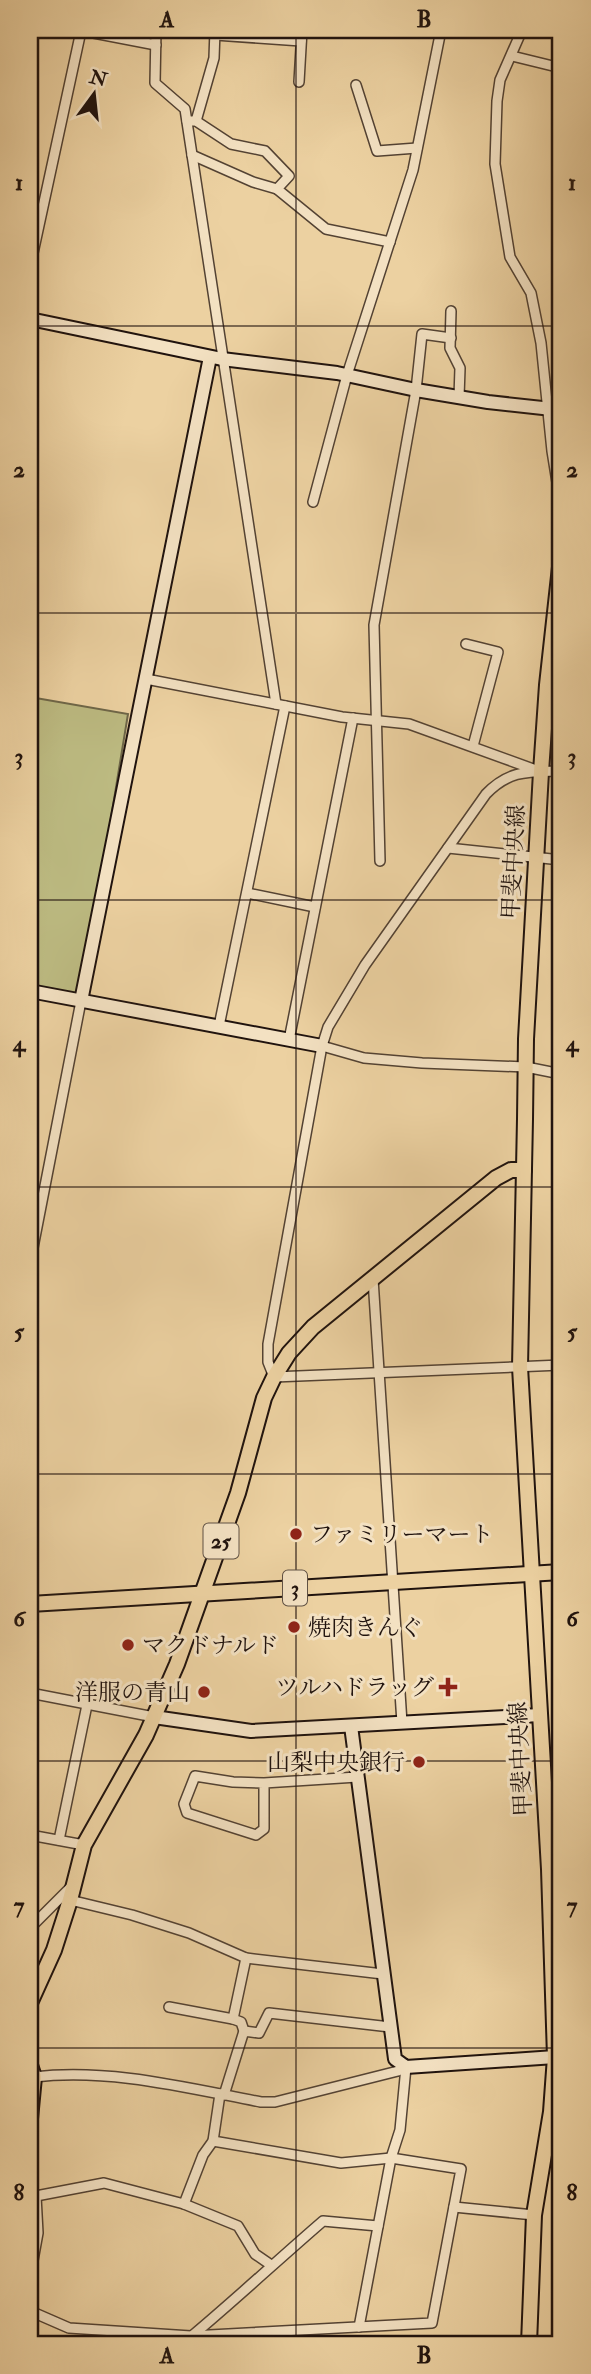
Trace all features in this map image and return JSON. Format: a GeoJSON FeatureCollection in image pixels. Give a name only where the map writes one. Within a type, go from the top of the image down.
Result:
{"type":"FeatureCollection","features":[{"type":"Feature","properties":{"kind":"main road","name":"甲斐中央線"},"geometry":{"type":"LineString","coordinates":[[528,2344],[534,2215],[551,2112],[555,2057],[540,1714],[520,1367],[526,1067],[535,858],[547,685],[561,558]]}},
{"type":"Feature","properties":{"kind":"main road","name":"25"},"geometry":{"type":"LineString","coordinates":[[30,2003],[54,1950],[85,1845],[146,1735],[177,1664],[238,1493],[264,1398],[274,1377],[289,1353],[313,1328],[496,1178],[511,1170],[524,1170]]}},
{"type":"Feature","properties":{"kind":"main road","name":"3"},"geometry":{"type":"LineString","coordinates":[[30,1604],[561,1572]]}},
{"type":"Feature","properties":{"kind":"main road"},"geometry":{"type":"LineString","coordinates":[[30,2119],[32,2071]]}},
{"type":"Feature","properties":{"kind":"street"},"geometry":{"type":"LineString","coordinates":[[30,267],[79,30],[156,45]]}},
{"type":"Feature","properties":{"kind":"street"},"geometry":{"type":"LineString","coordinates":[[156,30],[155,83],[185,109],[192,121],[231,144],[265,151],[289,176],[277,189]]}},
{"type":"Feature","properties":{"kind":"street"},"geometry":{"type":"LineString","coordinates":[[299,82],[302,30]]}},
{"type":"Feature","properties":{"kind":"street"},"geometry":{"type":"LineString","coordinates":[[313,502],[347,375],[413,170],[441,30]]}},
{"type":"Feature","properties":{"kind":"street"},"geometry":{"type":"LineString","coordinates":[[522,30],[500,80],[495,164],[510,257],[531,293],[555,409],[561,507]]}},
{"type":"Feature","properties":{"kind":"street"},"geometry":{"type":"LineString","coordinates":[[219,1026],[247,893],[281,705],[216,358],[192,155],[192,121],[214,58],[215,32],[261,34],[301,41]]}},
{"type":"Feature","properties":{"kind":"street"},"geometry":{"type":"LineString","coordinates":[[512,56],[561,68]]}},
{"type":"Feature","properties":{"kind":"street"},"geometry":{"type":"LineString","coordinates":[[356,85],[377,151],[417,148]]}},
{"type":"Feature","properties":{"kind":"street"},"geometry":{"type":"LineString","coordinates":[[192,155],[253,182],[277,189],[326,229],[390,242]]}},
{"type":"Feature","properties":{"kind":"street"},"geometry":{"type":"LineString","coordinates":[[451,311],[450,348],[460,368],[459,397]]}},
{"type":"Feature","properties":{"kind":"street"},"geometry":{"type":"LineString","coordinates":[[30,319],[216,358],[276,364],[459,397],[555,409]]}},
{"type":"Feature","properties":{"kind":"street"},"geometry":{"type":"LineString","coordinates":[[380,861],[374,625],[416,390],[422,334],[451,338]]}},
{"type":"Feature","properties":{"kind":"street"},"geometry":{"type":"LineString","coordinates":[[30,1264],[146,679],[216,358]]}},
{"type":"Feature","properties":{"kind":"street"},"geometry":{"type":"LineString","coordinates":[[466,644],[498,652],[473,746]]}},
{"type":"Feature","properties":{"kind":"street"},"geometry":{"type":"LineString","coordinates":[[146,679],[353,718],[409,724],[541,772]]}},
{"type":"Feature","properties":{"kind":"street"},"geometry":{"type":"LineString","coordinates":[[289,1040],[353,718]]}},
{"type":"Feature","properties":{"kind":"street"},"geometry":{"type":"LineString","coordinates":[[561,771],[513,774],[492,788],[365,965],[328,1027],[322,1046],[268,1344],[268,1362],[274,1377],[561,1365]]}},
{"type":"Feature","properties":{"kind":"street"},"geometry":{"type":"LineString","coordinates":[[448,848],[561,860]]}},
{"type":"Feature","properties":{"kind":"street"},"geometry":{"type":"LineString","coordinates":[[247,893],[315,907]]}},
{"type":"Feature","properties":{"kind":"street"},"geometry":{"type":"LineString","coordinates":[[30,991],[322,1046],[376,1059],[526,1067],[561,1074]]}},
{"type":"Feature","properties":{"kind":"street"},"geometry":{"type":"LineString","coordinates":[[373,1279],[402,1723]]}},
{"type":"Feature","properties":{"kind":"street"},"geometry":{"type":"LineString","coordinates":[[30,1693],[154,1717],[251,1731],[540,1714]]}},
{"type":"Feature","properties":{"kind":"street"},"geometry":{"type":"LineString","coordinates":[[59,1840],[87,1704]]}},
{"type":"Feature","properties":{"kind":"street"},"geometry":{"type":"LineString","coordinates":[[351,1726],[395,2059],[406,2067]]}},
{"type":"Feature","properties":{"kind":"street"},"geometry":{"type":"LineString","coordinates":[[264,1783],[264,1829],[256,1835],[187,1813],[184,1804],[195,1776],[233,1782],[264,1783],[357,1777]]}},
{"type":"Feature","properties":{"kind":"street"},"geometry":{"type":"LineString","coordinates":[[30,1835],[85,1845]]}},
{"type":"Feature","properties":{"kind":"street"},"geometry":{"type":"LineString","coordinates":[[30,1928],[74,1884]]}},
{"type":"Feature","properties":{"kind":"street"},"geometry":{"type":"LineString","coordinates":[[70,1900],[132,1915],[189,1933],[246,1958],[383,1974]]}},
{"type":"Feature","properties":{"kind":"street"},"geometry":{"type":"LineString","coordinates":[[233,2020],[246,1958]]}},
{"type":"Feature","properties":{"kind":"street"},"geometry":{"type":"LineString","coordinates":[[169,2007],[241,2022],[244,2031],[222,2095],[213,2141],[203,2155],[184,2204]]}},
{"type":"Feature","properties":{"kind":"street"},"geometry":{"type":"LineString","coordinates":[[244,2031],[259,2033],[269,2013],[390,2027]]}},
{"type":"Feature","properties":{"kind":"street"},"geometry":{"type":"LineString","coordinates":[[32,2071],[134,2080],[261,2102],[275,2102],[406,2067],[555,2057]]}},
{"type":"Feature","properties":{"kind":"street"},"geometry":{"type":"LineString","coordinates":[[359,2327],[391,2158],[400,2130],[406,2067]]}},
{"type":"Feature","properties":{"kind":"street"},"geometry":{"type":"LineString","coordinates":[[30,2311],[69,2328],[191,2336],[432,2323],[461,2169],[391,2158],[341,2163],[213,2141]]}},
{"type":"Feature","properties":{"kind":"street"},"geometry":{"type":"LineString","coordinates":[[30,2277],[38,2233],[33,2195],[104,2183],[184,2204],[237,2226],[255,2254],[271,2265]]}},
{"type":"Feature","properties":{"kind":"street"},"geometry":{"type":"LineString","coordinates":[[454,2207],[534,2215]]}},
{"type":"Feature","properties":{"kind":"street"},"geometry":{"type":"LineString","coordinates":[[191,2336],[323,2221],[378,2226]]}},
{"type":"Feature","properties":{"kind":"street"},"geometry":{"type":"LineString","coordinates":[[284,2332],[285,2344]]}},
{"type":"Feature","properties":{"kind":"shaded area"},"geometry":{"type":"Polygon","coordinates":[[[30,697],[128,714],[81,1001],[30,991],[30,697]]]}},
{"type":"Feature","properties":{"kind":"place","name":"ファミリーマート"},"geometry":{"type":"Point","coordinates":[296,1534]}},
{"type":"Feature","properties":{"kind":"place","name":"焼肉きんぐ"},"geometry":{"type":"Point","coordinates":[294,1627]}},
{"type":"Feature","properties":{"kind":"place","name":"マクドナルド"},"geometry":{"type":"Point","coordinates":[128,1645]}},
{"type":"Feature","properties":{"kind":"place","name":"ツルハドラッグ"},"geometry":{"type":"Point","coordinates":[448,1687]}},
{"type":"Feature","properties":{"kind":"place","name":"洋服の青山"},"geometry":{"type":"Point","coordinates":[204,1692]}},
{"type":"Feature","properties":{"kind":"place","name":"山梨中央銀行"},"geometry":{"type":"Point","coordinates":[419,1762]}}]}
